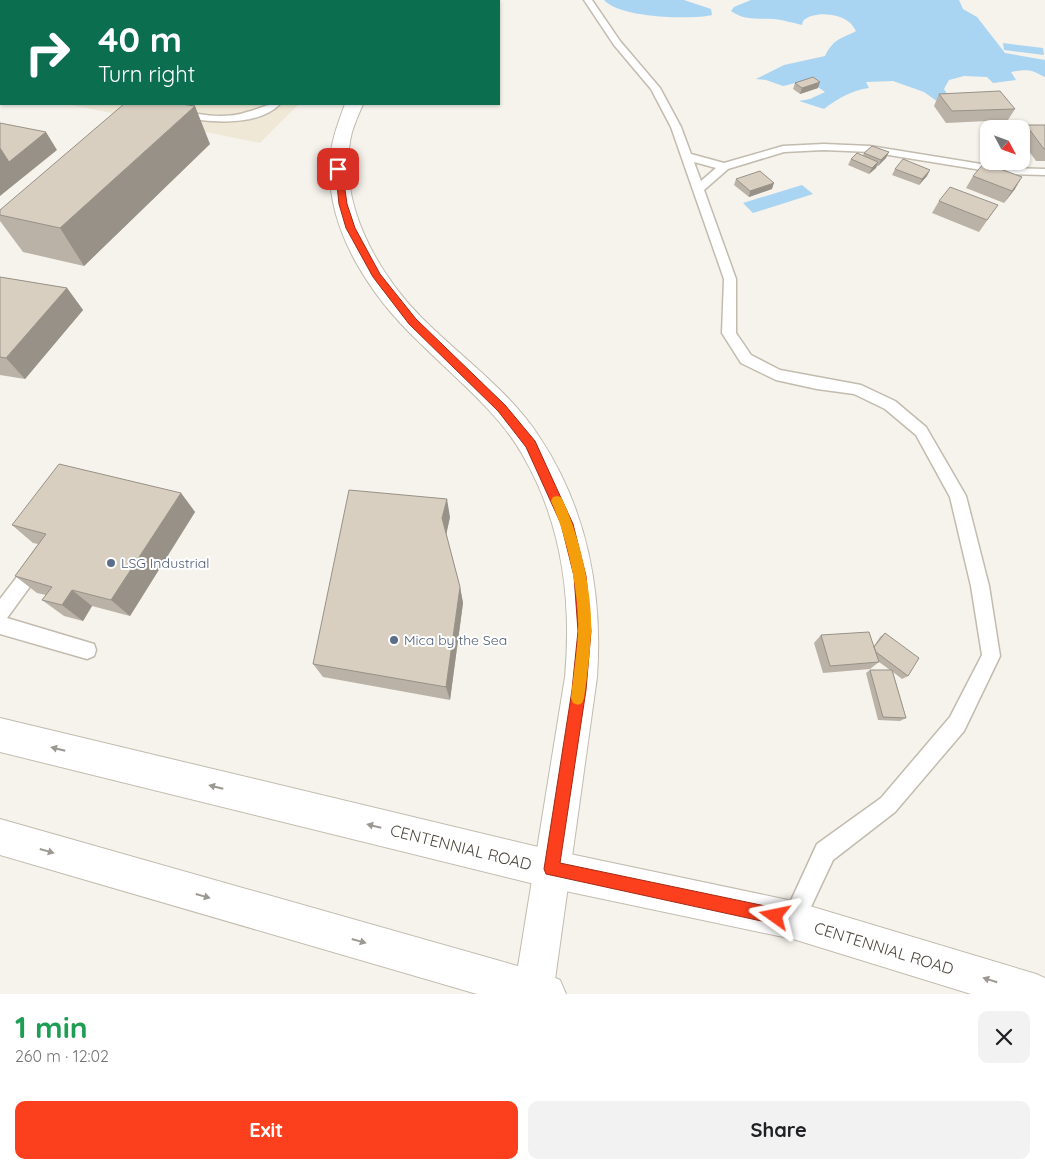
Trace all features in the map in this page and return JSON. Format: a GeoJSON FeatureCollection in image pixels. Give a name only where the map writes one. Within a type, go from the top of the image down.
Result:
{"type":"FeatureCollection","features":[{"type":"Feature","properties":{"kind":"street"},"geometry":{"type":"LineString","coordinates":[[0,837],[538,993],[551,869],[579,690],[585,631],[580,576],[567,524],[531,444],[502,408],[412,322],[376,275],[355,236],[343,204],[337,156],[341,134],[354,105]]}},
{"type":"Feature","properties":{"kind":"street","name":"CENTENNIAL ROAD"},"geometry":{"type":"LineString","coordinates":[[0,735],[551,869],[793,920],[1036,994]]}},
{"type":"Feature","properties":{"kind":"lane"},"geometry":{"type":"LineString","coordinates":[[588,0],[617,43],[656,88],[676,127],[730,279],[730,333],[746,359],[776,375],[817,384],[856,389],[890,405],[921,432],[958,496],[980,586],[991,656],[956,724],[888,805],[824,852],[793,920]]}},
{"type":"Feature","properties":{"kind":"lane"},"geometry":{"type":"LineString","coordinates":[[139,105],[210,118],[228,119],[248,116],[273,105]]}},
{"type":"Feature","properties":{"kind":"lane"},"geometry":{"type":"LineString","coordinates":[[698,189],[724,167],[783,149],[824,147],[870,149],[1006,171],[1045,172]]}},
{"type":"Feature","properties":{"kind":"lane"},"geometry":{"type":"LineString","coordinates":[[687,156],[724,167]]}},
{"type":"Feature","properties":{"kind":"lane"},"geometry":{"type":"LineString","coordinates":[[0,613],[47,551]]}},
{"type":"Feature","properties":{"kind":"lane"},"geometry":{"type":"LineString","coordinates":[[0,625],[88,650]]}},
{"type":"Feature","properties":{"kind":"shaded area"},"geometry":{"type":"Polygon","coordinates":[[[72,105],[298,105],[260,143],[72,105]]]}},
{"type":"Feature","properties":{"kind":"water"},"geometry":{"type":"Polygon","coordinates":[[[604,0],[684,0],[711,9],[712,15],[673,17],[639,14],[624,11],[604,0]]]}},
{"type":"Feature","properties":{"kind":"water"},"geometry":{"type":"Polygon","coordinates":[[[751,0],[959,0],[963,9],[977,17],[1005,53],[1045,60],[1045,77],[1029,70],[1011,72],[1016,80],[993,83],[987,77],[964,76],[949,80],[944,89],[947,94],[938,102],[924,92],[893,81],[866,82],[869,88],[845,96],[824,109],[799,101],[810,99],[825,92],[808,80],[783,86],[766,80],[756,79],[784,65],[825,56],[835,42],[856,31],[853,26],[844,19],[826,14],[807,18],[803,21],[802,25],[778,19],[747,18],[731,11],[734,7],[751,0]]]}},
{"type":"Feature","properties":{"kind":"water"},"geometry":{"type":"Polygon","coordinates":[[[1003,43],[1043,48],[1044,55],[1004,50],[1003,43]]]}},
{"type":"Feature","properties":{"kind":"water"},"geometry":{"type":"Polygon","coordinates":[[[802,185],[813,194],[753,213],[743,203],[802,185]]]}},
{"type":"Feature","properties":{"kind":"building"},"geometry":{"type":"Polygon","coordinates":[[[813,77],[820,82],[802,88],[795,83],[813,77]]]}},
{"type":"Feature","properties":{"kind":"building"},"geometry":{"type":"Polygon","coordinates":[[[1000,91],[1015,109],[952,111],[939,94],[1000,91]]]}},
{"type":"Feature","properties":{"kind":"building"},"geometry":{"type":"Polygon","coordinates":[[[123,105],[195,106],[60,228],[0,215],[0,210],[123,105]]]}},
{"type":"Feature","properties":{"kind":"building"},"geometry":{"type":"Polygon","coordinates":[[[0,123],[46,132],[9,162],[0,148],[0,123]]]}},
{"type":"Feature","properties":{"kind":"building"},"geometry":{"type":"Polygon","coordinates":[[[1030,125],[1045,125],[1044,149],[1030,130],[1030,125]]]}},
{"type":"Feature","properties":{"kind":"building"},"geometry":{"type":"Polygon","coordinates":[[[872,146],[889,152],[881,160],[864,153],[872,146]]]}},
{"type":"Feature","properties":{"kind":"building"},"geometry":{"type":"Polygon","coordinates":[[[857,153],[878,162],[872,168],[851,159],[857,153]]]}},
{"type":"Feature","properties":{"kind":"building"},"geometry":{"type":"Polygon","coordinates":[[[903,159],[930,170],[922,179],[895,169],[903,159]]]}},
{"type":"Feature","properties":{"kind":"building"},"geometry":{"type":"Polygon","coordinates":[[[980,168],[980,170],[1003,170],[1022,177],[1012,191],[973,176],[980,168]]]}},
{"type":"Feature","properties":{"kind":"building"},"geometry":{"type":"Polygon","coordinates":[[[760,171],[774,183],[750,191],[736,179],[760,171]]]}},
{"type":"Feature","properties":{"kind":"building"},"geometry":{"type":"Polygon","coordinates":[[[950,187],[998,205],[987,220],[939,201],[950,187]]]}},
{"type":"Feature","properties":{"kind":"building"},"geometry":{"type":"Polygon","coordinates":[[[0,277],[67,288],[6,358],[0,357],[0,277]]]}},
{"type":"Feature","properties":{"kind":"building","name":"LSG Industrial"},"geometry":{"type":"Polygon","coordinates":[[[59,464],[181,493],[111,600],[72,590],[62,605],[42,600],[52,587],[15,576],[46,534],[12,525],[59,464]]]}},
{"type":"Feature","properties":{"kind":"building","name":"Mica by the Sea"},"geometry":{"type":"Polygon","coordinates":[[[349,490],[447,499],[442,518],[460,587],[446,687],[313,664],[349,490]]]}},
{"type":"Feature","properties":{"kind":"building"},"geometry":{"type":"Polygon","coordinates":[[[869,632],[879,662],[830,666],[821,635],[869,632]]]}},
{"type":"Feature","properties":{"kind":"building"},"geometry":{"type":"Polygon","coordinates":[[[885,633],[919,658],[908,676],[876,652],[874,647],[885,633]]]}},
{"type":"Feature","properties":{"kind":"building"},"geometry":{"type":"Polygon","coordinates":[[[870,670],[892,670],[906,718],[883,717],[870,670]]]}},
{"type":"Feature","properties":{"kind":"slow traffic"},"geometry":{"type":"LineString","coordinates":[[557,501],[567,524],[580,576],[585,631],[578,698]]}},
{"type":"Feature","properties":{"kind":"place","name":"LSG Industrial"},"geometry":{"type":"Point","coordinates":[111,563]}},
{"type":"Feature","properties":{"kind":"place","name":"Mica by the Sea"},"geometry":{"type":"Point","coordinates":[394,640]}},
{"type":"Feature","properties":{"kind":"route"},"geometry":{"type":"LineString","coordinates":[[338,169],[343,204],[351,228],[376,275],[412,322],[502,408],[531,444],[567,524],[580,576],[585,631],[579,690],[551,869],[775,916]]}}]}
